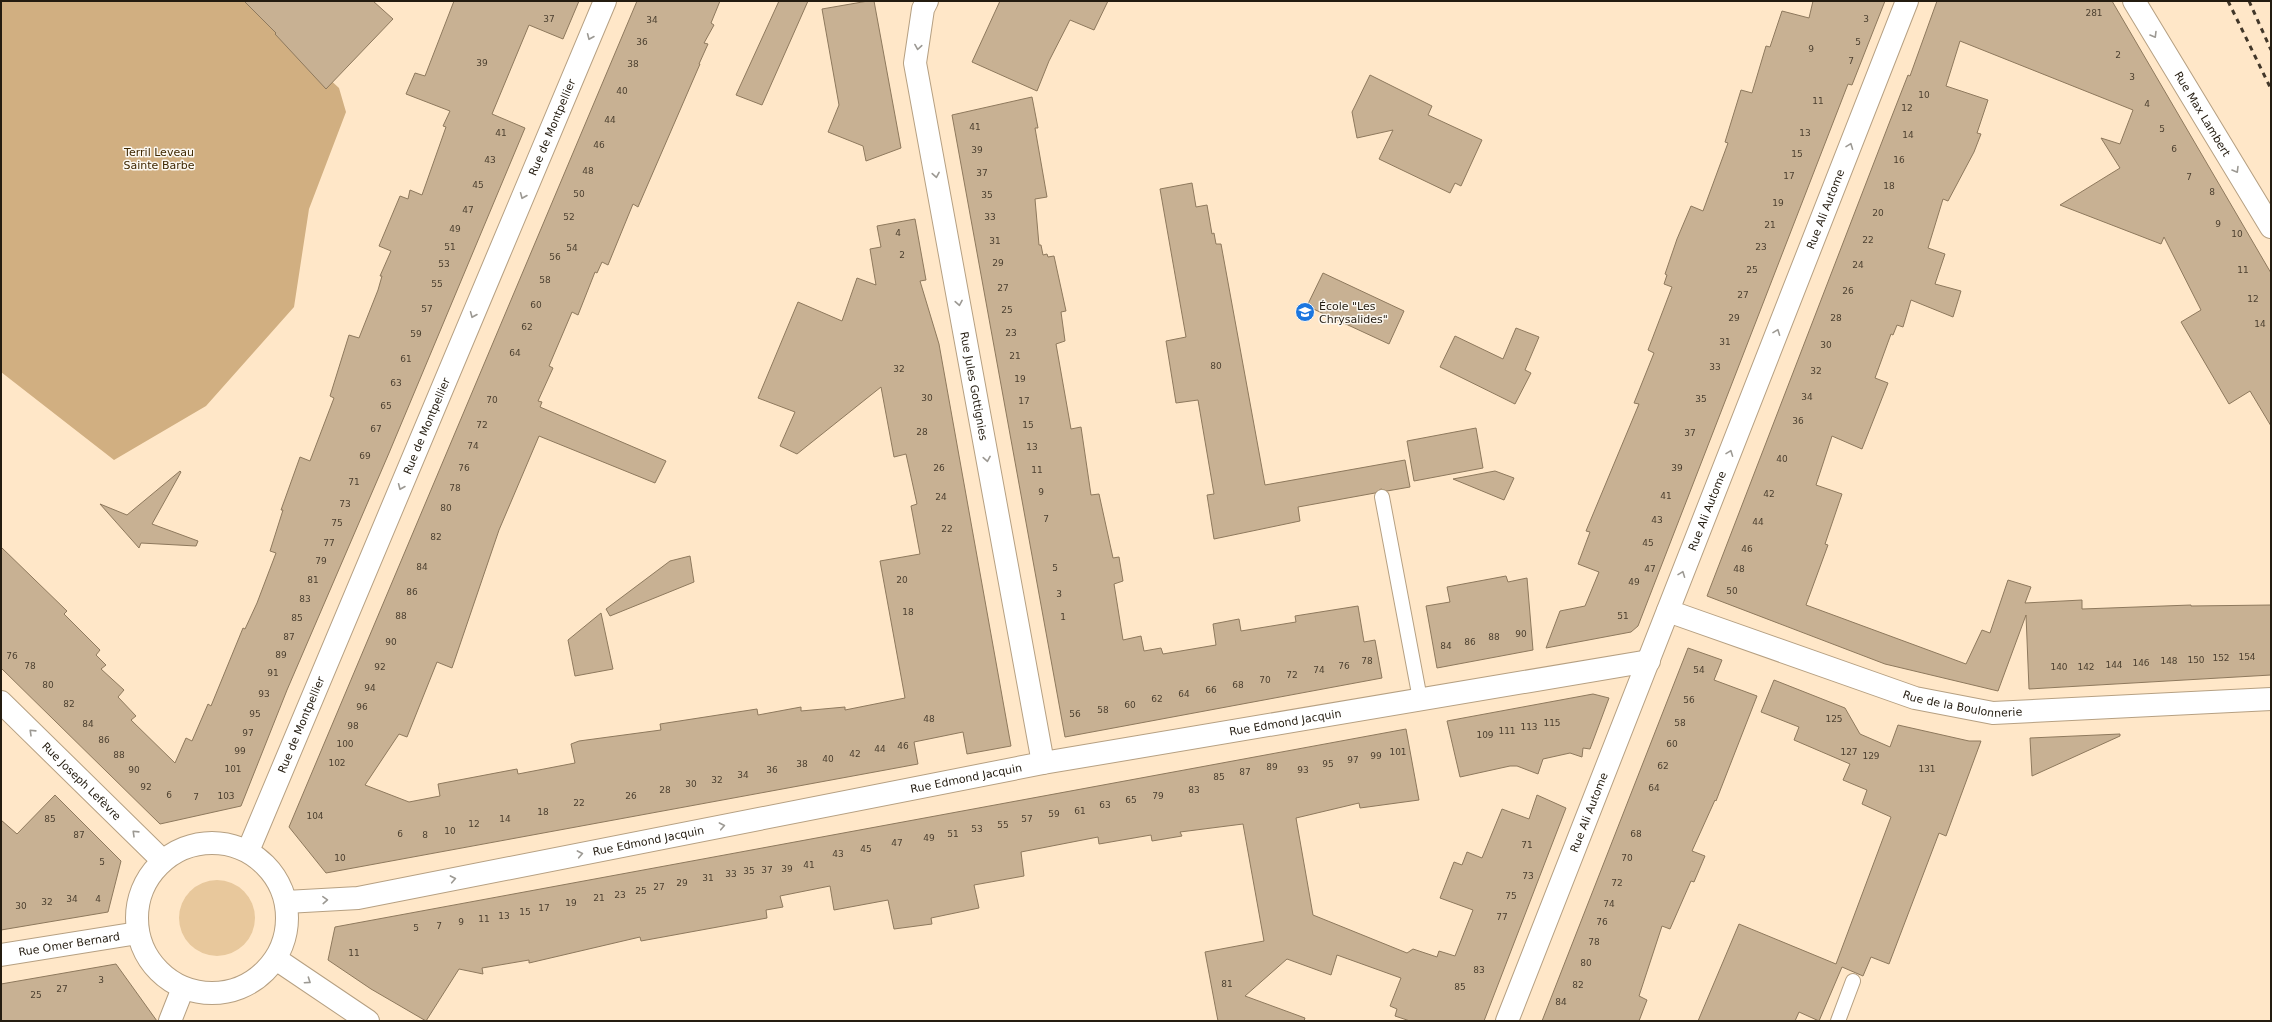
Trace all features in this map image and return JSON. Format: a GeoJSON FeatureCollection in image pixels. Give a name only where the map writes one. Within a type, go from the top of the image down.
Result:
{"type":"FeatureCollection","features":[{"type":"Feature","properties":{"kind":"street","name":"Rue de Montpellier"},"geometry":{"type":"LineString","coordinates":[[248,851],[605,1]]}},
{"type":"Feature","properties":{"kind":"street","name":"Rue Ali Autome"},"geometry":{"type":"LineString","coordinates":[[1507,1021],[1907,1]]}},
{"type":"Feature","properties":{"kind":"street","name":"Rue Max Lambert"},"geometry":{"type":"LineString","coordinates":[[2134,1],[2271,228]]}},
{"type":"Feature","properties":{"kind":"street","name":"Rue Jules Gottignies"},"geometry":{"type":"LineString","coordinates":[[925,5],[915,63],[1043,762]]}},
{"type":"Feature","properties":{"kind":"street","name":"Rue de la Boulonnerie"},"geometry":{"type":"LineString","coordinates":[[1668,611],[1916,698],[1993,713],[2271,700]]}},
{"type":"Feature","properties":{"kind":"street","name":"Rue Edmond Jacquin"},"geometry":{"type":"LineString","coordinates":[[286,902],[358,898],[1043,762],[1649,660]]}},
{"type":"Feature","properties":{"kind":"street","name":"Rue Joseph Lefèvre"},"geometry":{"type":"LineString","coordinates":[[1,702],[162,860]]}},
{"type":"Feature","properties":{"kind":"street"},"geometry":{"type":"LineString","coordinates":[[222,842],[248,851],[272,871],[286,902],[287,927],[276,959],[256,980],[228,992],[205,994],[183,988],[153,965],[138,933],[138,902],[149,876],[162,860],[178,850],[197,843],[222,842]]}},
{"type":"Feature","properties":{"kind":"street","name":"Rue Omer Bernard"},"geometry":{"type":"LineString","coordinates":[[1,955],[138,933]]}},
{"type":"Feature","properties":{"kind":"street"},"geometry":{"type":"LineString","coordinates":[[276,959],[368,1021]]}},
{"type":"Feature","properties":{"kind":"street"},"geometry":{"type":"LineString","coordinates":[[170,1021],[183,988]]}},
{"type":"Feature","properties":{"kind":"lane"},"geometry":{"type":"LineString","coordinates":[[1382,497],[1420,699]]}},
{"type":"Feature","properties":{"kind":"lane"},"geometry":{"type":"LineString","coordinates":[[1838,1021],[1853,981]]}},
{"type":"Feature","properties":{"kind":"shaded area"},"geometry":{"type":"Polygon","coordinates":[[[209,880],[225,880],[238,886],[249,897],[255,910],[253,933],[238,950],[225,956],[209,956],[196,950],[181,933],[179,926],[179,910],[185,897],[202,882],[209,880]]]}},
{"type":"Feature","properties":{"kind":"green space","name":"Terril Leveau Sainte Barbe"},"geometry":{"type":"Polygon","coordinates":[[[1,1],[245,1],[339,88],[346,112],[309,209],[294,307],[206,406],[114,460],[1,372],[1,1]]]}},
{"type":"Feature","properties":{"kind":"building"},"geometry":{"type":"Polygon","coordinates":[[[244,1],[373,1],[393,19],[326,89],[275,34],[276,33],[244,1]]]}},
{"type":"Feature","properties":{"kind":"building"},"geometry":{"type":"Polygon","coordinates":[[[454,1],[579,1],[563,39],[529,25],[492,114],[525,128],[389,453],[287,690],[241,806],[160,824],[1,668],[1,547],[67,611],[64,614],[100,650],[96,655],[106,665],[101,669],[124,690],[118,697],[136,716],[131,720],[175,763],[186,738],[192,741],[208,704],[211,706],[243,628],[245,629],[257,603],[276,553],[270,551],[283,510],[281,510],[300,457],[310,461],[334,398],[330,396],[349,335],[359,338],[378,290],[382,276],[380,276],[391,251],[379,246],[400,196],[408,199],[410,190],[422,195],[446,127],[443,126],[450,111],[406,94],[415,73],[425,76],[454,1]]]}},
{"type":"Feature","properties":{"kind":"building"},"geometry":{"type":"Polygon","coordinates":[[[637,1],[720,1],[711,23],[714,25],[704,43],[708,44],[638,207],[633,204],[608,265],[602,262],[597,273],[595,272],[578,315],[572,312],[549,366],[553,368],[538,401],[542,402],[540,407],[666,461],[655,483],[539,436],[499,530],[452,668],[437,662],[407,737],[399,734],[365,785],[409,802],[440,796],[438,784],[517,769],[518,774],[575,763],[571,744],[579,741],[661,730],[660,724],[757,709],[758,715],[801,707],[801,711],[845,707],[845,710],[905,698],[880,561],[920,554],[911,506],[917,504],[906,454],[894,457],[881,387],[797,454],[780,446],[795,412],[758,398],[798,302],[842,321],[857,278],[876,285],[870,249],[881,247],[877,226],[915,219],[926,280],[920,281],[939,344],[1011,746],[967,754],[963,732],[914,742],[918,764],[326,873],[289,827],[637,1]]]}},
{"type":"Feature","properties":{"kind":"building"},"geometry":{"type":"Polygon","coordinates":[[[779,1],[808,1],[762,105],[736,95],[779,1]]]}},
{"type":"Feature","properties":{"kind":"building"},"geometry":{"type":"Polygon","coordinates":[[[874,1],[901,148],[866,161],[863,146],[828,132],[839,105],[822,9],[874,1]]]}},
{"type":"Feature","properties":{"kind":"building"},"geometry":{"type":"Polygon","coordinates":[[[1000,1],[1108,1],[1094,30],[1070,20],[1049,61],[1037,91],[972,62],[1000,1]]]}},
{"type":"Feature","properties":{"kind":"building"},"geometry":{"type":"Polygon","coordinates":[[[1813,1],[1885,1],[1852,85],[1848,84],[1638,626],[1631,632],[1546,648],[1560,611],[1585,606],[1599,572],[1578,564],[1590,532],[1586,531],[1639,404],[1634,403],[1654,353],[1648,350],[1672,287],[1664,284],[1667,275],[1665,274],[1677,239],[1691,206],[1703,211],[1728,143],[1725,142],[1741,90],[1752,93],[1766,46],[1770,47],[1782,11],[1809,18],[1813,1]]]}},
{"type":"Feature","properties":{"kind":"building"},"geometry":{"type":"Polygon","coordinates":[[[1937,1],[2112,1],[2271,273],[2271,426],[2250,391],[2229,404],[2181,322],[2201,310],[2164,237],[2161,244],[2060,205],[2120,168],[2101,138],[2120,144],[2133,110],[1960,41],[1946,86],[1988,100],[1977,133],[1981,134],[1974,152],[1948,201],[1943,199],[1928,248],[1945,254],[1935,284],[1961,291],[1953,317],[1911,300],[1903,327],[1897,325],[1893,335],[1891,334],[1875,378],[1888,383],[1862,449],[1832,436],[1816,485],[1842,494],[1825,544],[1828,545],[1806,605],[1966,664],[1982,630],[1990,633],[2008,580],[2031,587],[2025,603],[2082,600],[2082,609],[2191,605],[2271,605],[2271,675],[2029,689],[2026,615],[1998,691],[1885,664],[1707,596],[1890,121],[1908,75],[1910,76],[1937,1]]]}},
{"type":"Feature","properties":{"kind":"building"},"geometry":{"type":"Polygon","coordinates":[[[1370,75],[1432,106],[1428,115],[1482,140],[1461,186],[1455,183],[1450,193],[1379,159],[1393,130],[1357,138],[1352,112],[1370,75]]]}},
{"type":"Feature","properties":{"kind":"building"},"geometry":{"type":"Polygon","coordinates":[[[1032,97],[1038,128],[1035,128],[1047,197],[1035,199],[1039,245],[1041,245],[1043,255],[1047,254],[1048,257],[1054,256],[1066,311],[1061,312],[1065,341],[1056,344],[1071,429],[1081,427],[1091,495],[1099,494],[1113,558],[1119,557],[1123,581],[1114,584],[1123,640],[1141,636],[1144,651],[1161,648],[1163,654],[1216,645],[1213,624],[1239,619],[1241,631],[1296,622],[1295,616],[1358,606],[1364,642],[1375,640],[1382,678],[1065,737],[952,115],[1032,97]]]}},
{"type":"Feature","properties":{"kind":"building"},"geometry":{"type":"Polygon","coordinates":[[[1192,183],[1196,207],[1207,205],[1212,234],[1214,233],[1216,244],[1221,244],[1265,485],[1405,460],[1410,487],[1387,491],[1381,489],[1375,493],[1298,507],[1300,521],[1214,539],[1207,495],[1214,494],[1198,400],[1176,403],[1166,341],[1186,337],[1160,189],[1192,183]]]}},
{"type":"Feature","properties":{"kind":"building"},"geometry":{"type":"Polygon","coordinates":[[[1323,273],[1404,311],[1389,344],[1307,306],[1323,273]]]}},
{"type":"Feature","properties":{"kind":"building"},"geometry":{"type":"Polygon","coordinates":[[[1516,328],[1539,337],[1525,370],[1531,373],[1515,404],[1440,367],[1455,336],[1503,359],[1516,328]]]}},
{"type":"Feature","properties":{"kind":"building"},"geometry":{"type":"Polygon","coordinates":[[[1476,428],[1483,468],[1414,481],[1407,441],[1476,428]]]}},
{"type":"Feature","properties":{"kind":"building"},"geometry":{"type":"Polygon","coordinates":[[[180,471],[181,472],[152,524],[198,541],[196,546],[141,543],[139,548],[100,504],[127,515],[180,471]]]}},
{"type":"Feature","properties":{"kind":"building"},"geometry":{"type":"Polygon","coordinates":[[[1495,471],[1514,478],[1504,500],[1453,479],[1495,471]]]}},
{"type":"Feature","properties":{"kind":"building"},"geometry":{"type":"Polygon","coordinates":[[[690,556],[694,582],[610,616],[606,609],[670,561],[690,556]]]}},
{"type":"Feature","properties":{"kind":"building"},"geometry":{"type":"Polygon","coordinates":[[[1506,576],[1508,582],[1527,578],[1533,650],[1437,668],[1426,606],[1450,602],[1447,587],[1506,576]]]}},
{"type":"Feature","properties":{"kind":"building"},"geometry":{"type":"Polygon","coordinates":[[[601,613],[613,669],[575,676],[568,640],[601,613]]]}},
{"type":"Feature","properties":{"kind":"building"},"geometry":{"type":"Polygon","coordinates":[[[1688,648],[1722,660],[1714,680],[1757,696],[1716,801],[1715,800],[1692,851],[1705,856],[1694,882],[1691,881],[1670,929],[1662,926],[1639,996],[1647,1000],[1639,1021],[1542,1021],[1688,648]]]}},
{"type":"Feature","properties":{"kind":"building"},"geometry":{"type":"Polygon","coordinates":[[[1774,680],[1845,708],[1860,734],[1890,747],[1898,725],[1969,741],[1981,741],[1946,836],[1939,833],[1889,964],[1871,957],[1863,976],[1842,967],[1819,1021],[1799,1012],[1795,1021],[1698,1021],[1739,924],[1836,964],[1891,817],[1862,804],[1867,790],[1843,780],[1850,764],[1794,740],[1799,727],[1761,712],[1774,680]]]}},
{"type":"Feature","properties":{"kind":"building"},"geometry":{"type":"Polygon","coordinates":[[[1593,694],[1609,698],[1590,749],[1583,748],[1582,757],[1570,753],[1543,759],[1538,774],[1517,766],[1510,766],[1460,777],[1447,721],[1593,694]]]}},
{"type":"Feature","properties":{"kind":"building"},"geometry":{"type":"Polygon","coordinates":[[[1406,729],[1419,800],[1360,808],[1359,803],[1296,818],[1313,915],[1407,953],[1413,949],[1437,957],[1439,951],[1455,956],[1473,910],[1440,898],[1454,862],[1462,865],[1467,852],[1482,858],[1502,809],[1529,819],[1537,795],[1566,808],[1484,1021],[1410,1021],[1395,1016],[1397,1009],[1390,1006],[1401,978],[1337,955],[1331,975],[1287,959],[1245,996],[1305,1018],[1304,1021],[1218,1021],[1205,952],[1264,941],[1243,824],[1180,832],[1182,836],[1152,841],[1151,835],[1099,844],[1098,837],[1021,852],[1024,876],[974,885],[979,908],[931,918],[932,924],[894,929],[888,900],[834,910],[830,886],[780,896],[783,907],[766,910],[767,918],[641,941],[640,937],[529,963],[529,960],[482,968],[483,974],[459,969],[426,1021],[371,989],[328,960],[335,927],[1406,729]]]}},
{"type":"Feature","properties":{"kind":"building"},"geometry":{"type":"Polygon","coordinates":[[[2120,734],[2120,736],[2032,776],[2030,738],[2120,734]]]}},
{"type":"Feature","properties":{"kind":"building"},"geometry":{"type":"Polygon","coordinates":[[[55,795],[121,861],[108,912],[1,930],[1,820],[17,834],[55,795]]]}},
{"type":"Feature","properties":{"kind":"building"},"geometry":{"type":"Polygon","coordinates":[[[116,964],[157,1021],[1,1021],[1,984],[116,964]]]}},
{"type":"Feature","properties":{"kind":"railway"},"geometry":{"type":"LineString","coordinates":[[2228,1],[2271,89]]}},
{"type":"Feature","properties":{"kind":"railway"},"geometry":{"type":"LineString","coordinates":[[2249,1],[2271,50]]}},
{"type":"Feature","properties":{"kind":"place","name":"École \"Les Chrysalides\""},"geometry":{"type":"Point","coordinates":[1305,312]}}]}
